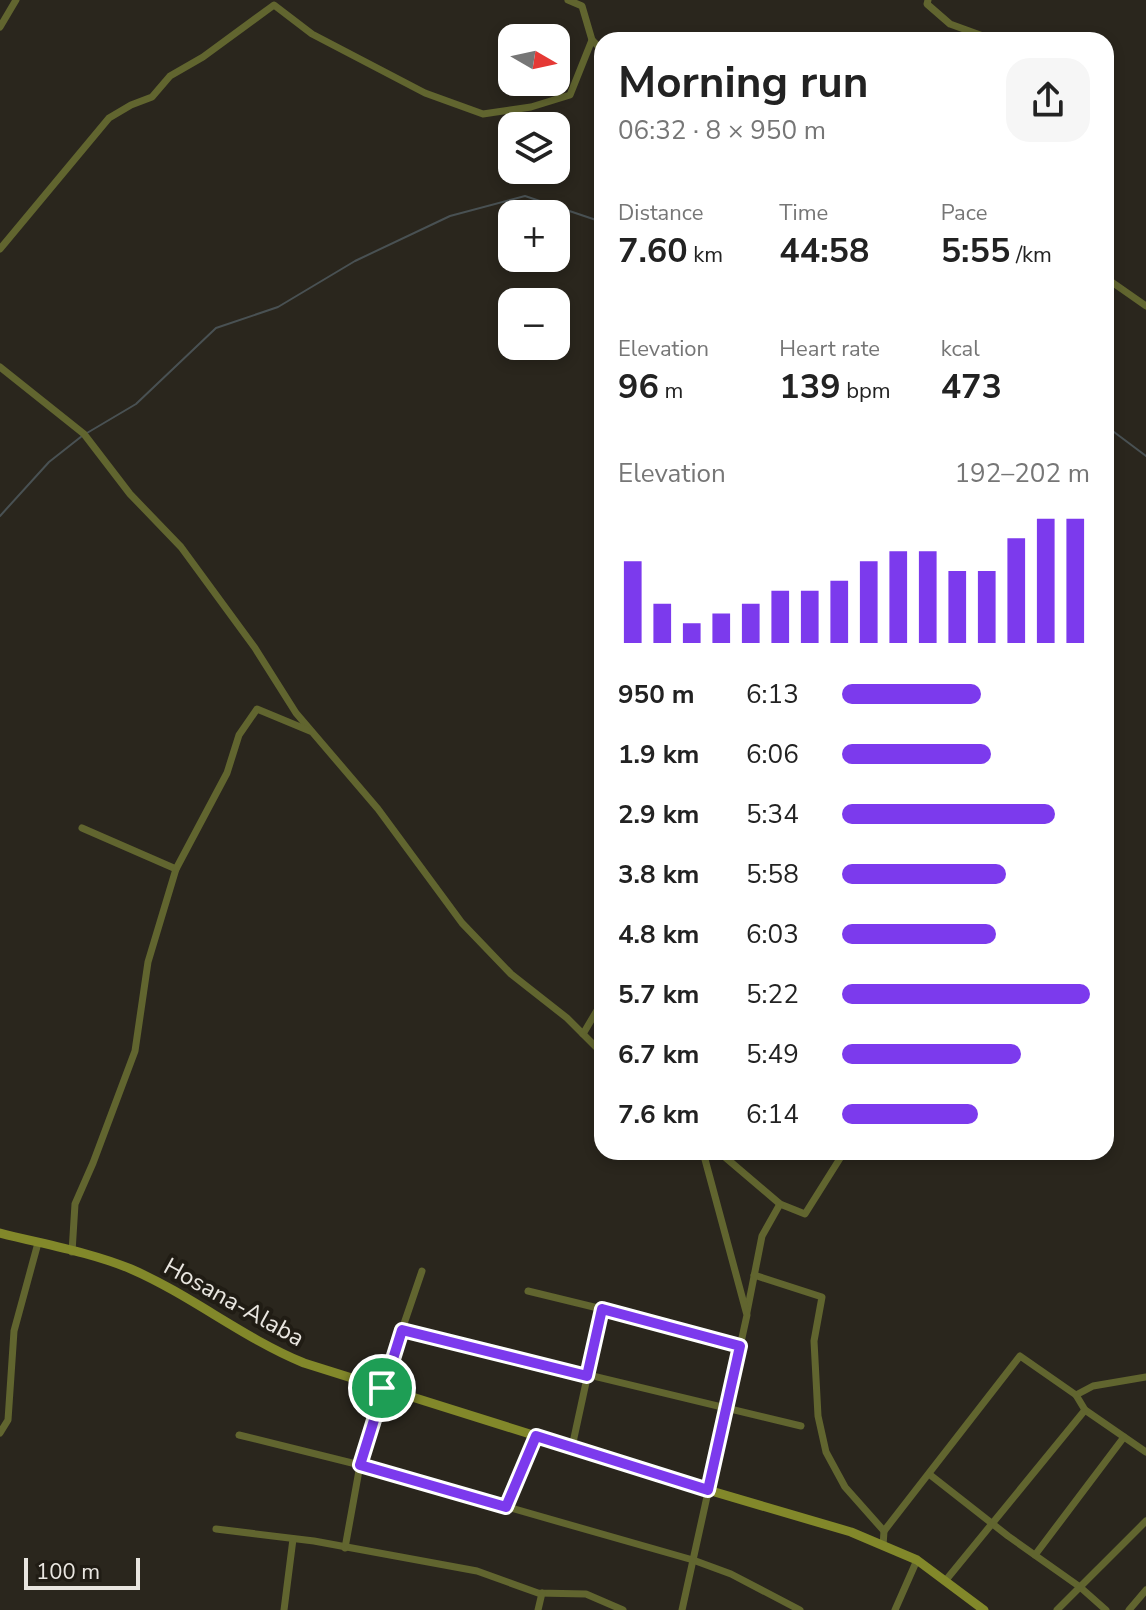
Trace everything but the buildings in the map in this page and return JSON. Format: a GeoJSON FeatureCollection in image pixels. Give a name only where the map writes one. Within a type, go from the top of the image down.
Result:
{"type":"FeatureCollection","features":[{"type":"Feature","properties":{"kind":"main road","name":"Hosana-Alaba"},"geometry":{"type":"LineString","coordinates":[[0,1233],[128,1268],[276,1352],[382,1388],[851,1532],[917,1560],[984,1610]]}},
{"type":"Feature","properties":{"kind":"street"},"geometry":{"type":"LineString","coordinates":[[0,27],[16,0]]}},
{"type":"Feature","properties":{"kind":"street"},"geometry":{"type":"LineString","coordinates":[[568,0],[582,6]]}},
{"type":"Feature","properties":{"kind":"street"},"geometry":{"type":"LineString","coordinates":[[582,6],[589,0]]}},
{"type":"Feature","properties":{"kind":"street"},"geometry":{"type":"LineString","coordinates":[[928,0],[927,4],[950,24],[972,32]]}},
{"type":"Feature","properties":{"kind":"street"},"geometry":{"type":"LineString","coordinates":[[0,249],[109,118],[152,97],[170,76],[203,57],[274,5],[312,34],[425,93],[483,114],[531,107],[570,95],[592,40],[582,6]]}},
{"type":"Feature","properties":{"kind":"street"},"geometry":{"type":"LineString","coordinates":[[1114,284],[1146,306]]}},
{"type":"Feature","properties":{"kind":"street"},"geometry":{"type":"LineString","coordinates":[[0,367],[84,434],[130,494],[181,547],[255,648],[296,713],[378,809],[462,923],[511,974],[594,1045]]}},
{"type":"Feature","properties":{"kind":"street"},"geometry":{"type":"LineString","coordinates":[[72,1252],[75,1204],[135,1051],[148,962],[176,869],[227,773],[239,735],[257,709],[312,731]]}},
{"type":"Feature","properties":{"kind":"street"},"geometry":{"type":"LineString","coordinates":[[82,828],[176,869]]}},
{"type":"Feature","properties":{"kind":"street"},"geometry":{"type":"LineString","coordinates":[[583,1034],[594,1015]]}},
{"type":"Feature","properties":{"kind":"street"},"geometry":{"type":"LineString","coordinates":[[705,1160],[747,1315]]}},
{"type":"Feature","properties":{"kind":"street"},"geometry":{"type":"LineString","coordinates":[[728,1160],[780,1204],[805,1214],[839,1160]]}},
{"type":"Feature","properties":{"kind":"street"},"geometry":{"type":"LineString","coordinates":[[682,1610],[762,1236],[780,1204]]}},
{"type":"Feature","properties":{"kind":"street"},"geometry":{"type":"LineString","coordinates":[[0,1433],[8,1420],[14,1331],[38,1243]]}},
{"type":"Feature","properties":{"kind":"street"},"geometry":{"type":"LineString","coordinates":[[345,1548],[360,1465],[382,1388],[422,1271]]}},
{"type":"Feature","properties":{"kind":"street"},"geometry":{"type":"LineString","coordinates":[[754,1275],[822,1297],[814,1341],[818,1416],[826,1452],[845,1487],[884,1531]]}},
{"type":"Feature","properties":{"kind":"street"},"geometry":{"type":"LineString","coordinates":[[528,1291],[740,1346]]}},
{"type":"Feature","properties":{"kind":"street"},"geometry":{"type":"LineString","coordinates":[[572,1447],[602,1309]]}},
{"type":"Feature","properties":{"kind":"street"},"geometry":{"type":"LineString","coordinates":[[402,1330],[801,1426]]}},
{"type":"Feature","properties":{"kind":"street"},"geometry":{"type":"LineString","coordinates":[[883,1546],[884,1531],[1020,1356],[1076,1395],[1085,1410],[1146,1452]]}},
{"type":"Feature","properties":{"kind":"street"},"geometry":{"type":"LineString","coordinates":[[1076,1395],[1093,1386],[1146,1377]]}},
{"type":"Feature","properties":{"kind":"street"},"geometry":{"type":"LineString","coordinates":[[946,1580],[1085,1410]]}},
{"type":"Feature","properties":{"kind":"street"},"geometry":{"type":"LineString","coordinates":[[239,1435],[360,1465],[693,1560],[731,1574],[800,1610]]}},
{"type":"Feature","properties":{"kind":"street"},"geometry":{"type":"LineString","coordinates":[[506,1507],[536,1436]]}},
{"type":"Feature","properties":{"kind":"street"},"geometry":{"type":"LineString","coordinates":[[1035,1555],[1124,1437]]}},
{"type":"Feature","properties":{"kind":"street"},"geometry":{"type":"LineString","coordinates":[[929,1474],[1106,1610]]}},
{"type":"Feature","properties":{"kind":"street"},"geometry":{"type":"LineString","coordinates":[[1057,1610],[1146,1521]]}},
{"type":"Feature","properties":{"kind":"street"},"geometry":{"type":"LineString","coordinates":[[216,1529],[477,1571],[542,1593],[586,1594],[623,1610]]}},
{"type":"Feature","properties":{"kind":"street"},"geometry":{"type":"LineString","coordinates":[[284,1610],[293,1539]]}},
{"type":"Feature","properties":{"kind":"street"},"geometry":{"type":"LineString","coordinates":[[895,1610],[917,1560]]}},
{"type":"Feature","properties":{"kind":"street"},"geometry":{"type":"LineString","coordinates":[[1129,1610],[1146,1590]]}},
{"type":"Feature","properties":{"kind":"street"},"geometry":{"type":"LineString","coordinates":[[538,1610],[542,1593]]}},
{"type":"Feature","properties":{"kind":"waterway"},"geometry":{"type":"LineString","coordinates":[[87,433],[136,404],[216,328],[278,307],[355,261],[450,216],[525,196],[594,219]]}},
{"type":"Feature","properties":{"kind":"waterway"},"geometry":{"type":"LineString","coordinates":[[1114,432],[1146,456]]}},
{"type":"Feature","properties":{"kind":"waterway"},"geometry":{"type":"LineString","coordinates":[[0,516],[49,462],[82,436]]}},
{"type":"Feature","properties":{"kind":"route"},"geometry":{"type":"LineString","coordinates":[[602,1309],[740,1346],[708,1490],[536,1436],[506,1507],[360,1465],[382,1388],[402,1330],[587,1376],[602,1309]]}}]}
